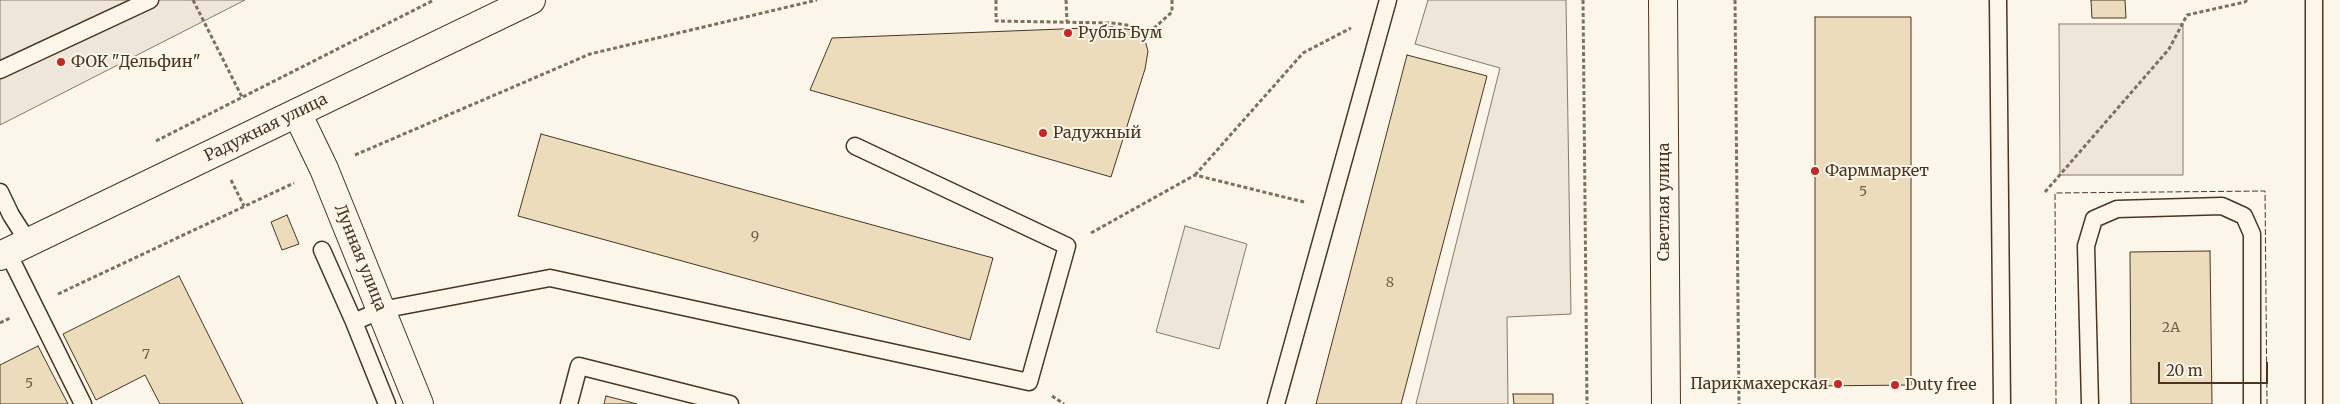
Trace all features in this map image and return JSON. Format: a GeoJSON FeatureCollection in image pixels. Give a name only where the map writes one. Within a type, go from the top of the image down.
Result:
{"type":"FeatureCollection","features":[{"type":"Feature","properties":{"kind":"street","name":"Радужная улица"},"geometry":{"type":"LineString","coordinates":[[12,251],[531,0]]}},
{"type":"Feature","properties":{"kind":"street","name":"Светлая улица"},"geometry":{"type":"LineString","coordinates":[[1663,0],[1666,404]]}},
{"type":"Feature","properties":{"kind":"street","name":"Лунная улица"},"geometry":{"type":"LineString","coordinates":[[297,113],[324,169],[419,404]]}},
{"type":"Feature","properties":{"kind":"lane"},"geometry":{"type":"LineString","coordinates":[[0,70],[150,0]]}},
{"type":"Feature","properties":{"kind":"lane"},"geometry":{"type":"LineString","coordinates":[[1998,0],[2002,404]]}},
{"type":"Feature","properties":{"kind":"lane"},"geometry":{"type":"LineString","coordinates":[[2314,0],[2314,404]]}},
{"type":"Feature","properties":{"kind":"lane"},"geometry":{"type":"LineString","coordinates":[[1276,404],[1387,5]]}},
{"type":"Feature","properties":{"kind":"lane"},"geometry":{"type":"LineString","coordinates":[[354,322],[381,310],[550,278],[1029,382],[1067,246],[855,146]]}},
{"type":"Feature","properties":{"kind":"lane"},"geometry":{"type":"LineString","coordinates":[[0,192],[11,215],[12,251],[34,306],[83,404]]}},
{"type":"Feature","properties":{"kind":"lane"},"geometry":{"type":"LineString","coordinates":[[2090,404],[2086,246],[2094,219],[2117,209],[2222,206],[2244,216],[2252,234],[2252,404]]}},
{"type":"Feature","properties":{"kind":"lane"},"geometry":{"type":"LineString","coordinates":[[322,250],[354,322],[386,404]]}},
{"type":"Feature","properties":{"kind":"lane"},"geometry":{"type":"LineString","coordinates":[[569,404],[579,366],[730,404]]}},
{"type":"Feature","properties":{"kind":"path"},"geometry":{"type":"LineString","coordinates":[[193,0],[242,97]]}},
{"type":"Feature","properties":{"kind":"path"},"geometry":{"type":"LineString","coordinates":[[149,145],[434,0]]}},
{"type":"Feature","properties":{"kind":"path"},"geometry":{"type":"LineString","coordinates":[[0,323],[324,169],[590,54],[817,0]]}},
{"type":"Feature","properties":{"kind":"path"},"geometry":{"type":"LineString","coordinates":[[996,0],[996,21],[1120,24],[1134,26],[1145,36],[1172,12],[1172,0]]}},
{"type":"Feature","properties":{"kind":"path"},"geometry":{"type":"LineString","coordinates":[[1066,0],[1067,22]]}},
{"type":"Feature","properties":{"kind":"path"},"geometry":{"type":"LineString","coordinates":[[1583,0],[1587,404]]}},
{"type":"Feature","properties":{"kind":"path"},"geometry":{"type":"LineString","coordinates":[[1735,0],[1738,404]]}},
{"type":"Feature","properties":{"kind":"path"},"geometry":{"type":"LineString","coordinates":[[2045,192],[2169,49],[2187,15],[2247,0]]}},
{"type":"Feature","properties":{"kind":"path"},"geometry":{"type":"LineString","coordinates":[[1067,246],[1195,175],[1304,53],[1387,5]]}},
{"type":"Feature","properties":{"kind":"path"},"geometry":{"type":"LineString","coordinates":[[1195,175],[1330,208]]}},
{"type":"Feature","properties":{"kind":"shaded area","name":"ФОК \"Дельфин\""},"geometry":{"type":"Polygon","coordinates":[[[0,0],[245,0],[0,125],[0,0]]]}},
{"type":"Feature","properties":{"kind":"shaded area"},"geometry":{"type":"Polygon","coordinates":[[[1428,0],[1566,0],[1571,314],[1507,317],[1508,404],[1416,404],[1500,68],[1415,44],[1428,0]]]}},
{"type":"Feature","properties":{"kind":"shaded area"},"geometry":{"type":"Polygon","coordinates":[[[2059,24],[2183,24],[2183,175],[2060,175],[2059,24]]]}},
{"type":"Feature","properties":{"kind":"shaded area"},"geometry":{"type":"Polygon","coordinates":[[[1185,226],[1247,244],[1219,349],[1156,332],[1185,226]]]}},
{"type":"Feature","properties":{"kind":"building"},"geometry":{"type":"Polygon","coordinates":[[[2091,0],[2125,0],[2126,18],[2092,18],[2091,0]]]}},
{"type":"Feature","properties":{"kind":"building"},"geometry":{"type":"Polygon","coordinates":[[[1815,17],[1911,17],[1911,385],[1815,386],[1815,17]]]}},
{"type":"Feature","properties":{"kind":"building","name":"Радужный"},"geometry":{"type":"Polygon","coordinates":[[[1112,27],[1133,30],[1144,37],[1148,51],[1145,69],[1111,177],[810,90],[832,38],[1112,27]]]}},
{"type":"Feature","properties":{"kind":"building"},"geometry":{"type":"Polygon","coordinates":[[[1407,55],[1487,76],[1401,404],[1316,404],[1407,55]]]}},
{"type":"Feature","properties":{"kind":"building"},"geometry":{"type":"Polygon","coordinates":[[[541,134],[993,258],[970,340],[518,216],[541,134]]]}},
{"type":"Feature","properties":{"kind":"building"},"geometry":{"type":"Polygon","coordinates":[[[287,215],[299,244],[282,250],[271,222],[287,215]]]}},
{"type":"Feature","properties":{"kind":"building"},"geometry":{"type":"Polygon","coordinates":[[[2210,251],[2212,404],[2131,404],[2130,252],[2210,251]]]}},
{"type":"Feature","properties":{"kind":"building"},"geometry":{"type":"Polygon","coordinates":[[[179,276],[243,404],[160,404],[145,375],[96,400],[63,334],[179,276]]]}},
{"type":"Feature","properties":{"kind":"building"},"geometry":{"type":"Polygon","coordinates":[[[38,346],[68,404],[0,404],[0,365],[38,346]]]}},
{"type":"Feature","properties":{"kind":"building"},"geometry":{"type":"Polygon","coordinates":[[[1513,394],[1553,394],[1553,404],[1514,404],[1513,394]]]}},
{"type":"Feature","properties":{"kind":"building"},"geometry":{"type":"Polygon","coordinates":[[[606,396],[637,404],[604,404],[606,396]]]}},
{"type":"Feature","properties":{"kind":"fence"},"geometry":{"type":"LineString","coordinates":[[2056,404],[2055,193],[2265,191],[2267,404]]}},
{"type":"Feature","properties":{"kind":"place","name":"Рубль Бум"},"geometry":{"type":"Point","coordinates":[1068,33]}},
{"type":"Feature","properties":{"kind":"place","name":"ФОК \"Дельфин\""},"geometry":{"type":"Point","coordinates":[61,62]}},
{"type":"Feature","properties":{"kind":"place","name":"Радужный"},"geometry":{"type":"Point","coordinates":[1043,133]}},
{"type":"Feature","properties":{"kind":"place","name":"Фарммаркет"},"geometry":{"type":"Point","coordinates":[1815,171]}},
{"type":"Feature","properties":{"kind":"place","name":"Парикмахерская"},"geometry":{"type":"Point","coordinates":[1838,384]}},
{"type":"Feature","properties":{"kind":"place","name":"Duty free"},"geometry":{"type":"Point","coordinates":[1895,385]}}]}
